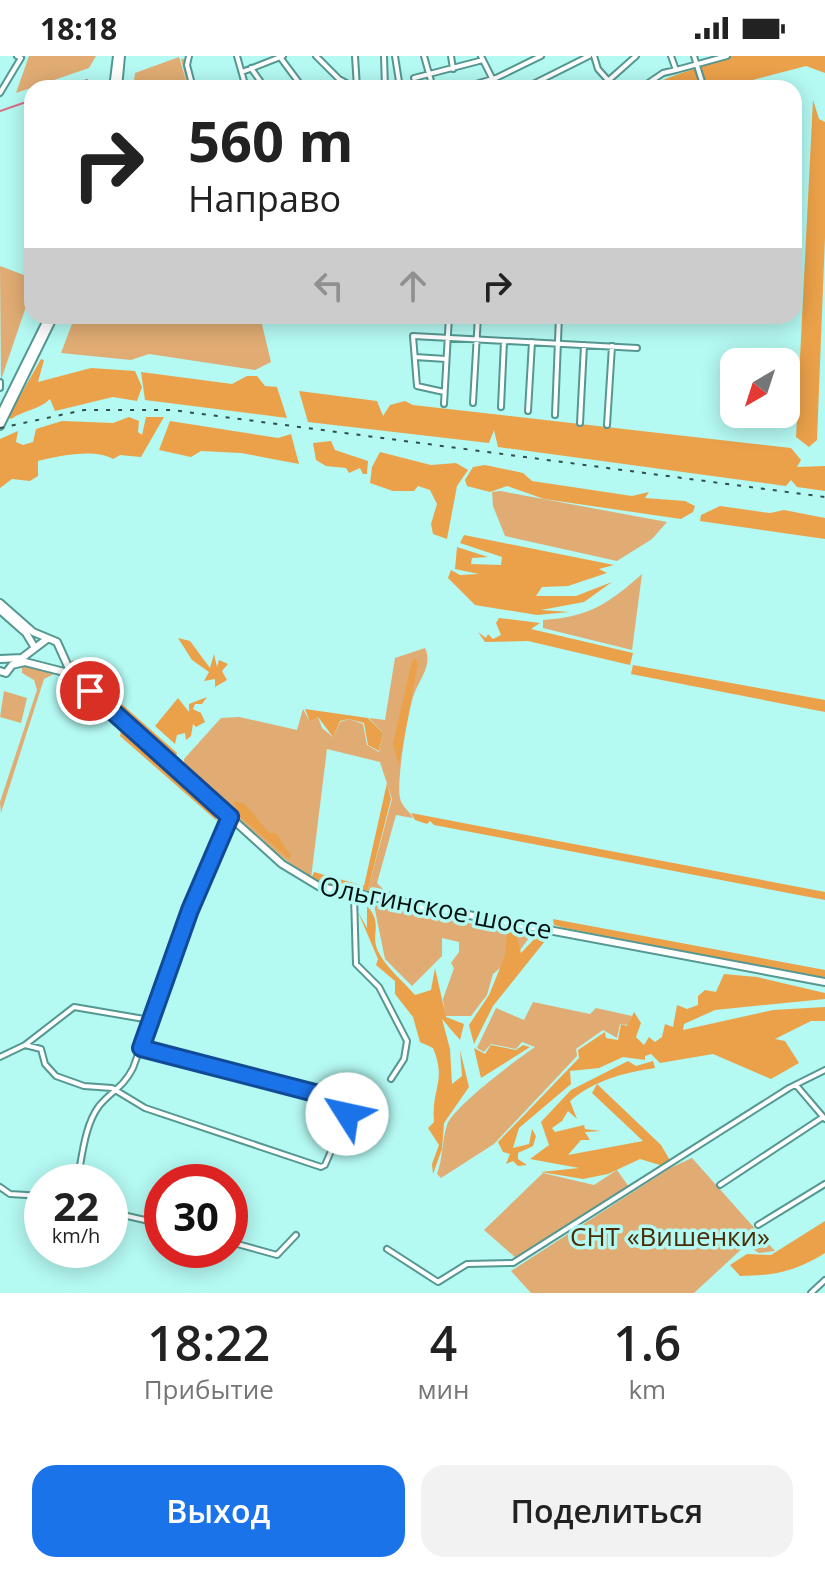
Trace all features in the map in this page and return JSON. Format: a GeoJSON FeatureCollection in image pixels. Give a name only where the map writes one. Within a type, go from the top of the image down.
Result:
{"type":"FeatureCollection","features":[{"type":"Feature","properties":{"kind":"main road"},"geometry":{"type":"LineString","coordinates":[[117,80],[119,56]]}},
{"type":"Feature","properties":{"kind":"main road"},"geometry":{"type":"LineString","coordinates":[[0,426],[2,416],[48,324]]}},
{"type":"Feature","properties":{"kind":"main road"},"geometry":{"type":"LineString","coordinates":[[0,603],[30,630],[57,642],[72,674]]}},
{"type":"Feature","properties":{"kind":"main road"},"geometry":{"type":"LineString","coordinates":[[0,610],[26,633],[46,667]]}},
{"type":"Feature","properties":{"kind":"main road"},"geometry":{"type":"LineString","coordinates":[[2,658],[22,658],[47,639]]}},
{"type":"Feature","properties":{"kind":"main road"},"geometry":{"type":"LineString","coordinates":[[46,667],[57,665],[64,654]]}},
{"type":"Feature","properties":{"kind":"main road"},"geometry":{"type":"LineString","coordinates":[[2,658],[12,665]]}},
{"type":"Feature","properties":{"kind":"main road"},"geometry":{"type":"LineString","coordinates":[[0,671],[8,672],[12,665],[25,662],[72,674]]}},
{"type":"Feature","properties":{"kind":"main road","name":"Ольгинское шоссе"},"geometry":{"type":"LineString","coordinates":[[72,674],[301,878],[354,896],[825,982]]}},
{"type":"Feature","properties":{"kind":"street"},"geometry":{"type":"LineString","coordinates":[[189,56],[192,80]]}},
{"type":"Feature","properties":{"kind":"street"},"geometry":{"type":"LineString","coordinates":[[237,56],[244,80]]}},
{"type":"Feature","properties":{"kind":"street"},"geometry":{"type":"LineString","coordinates":[[316,56],[341,80]]}},
{"type":"Feature","properties":{"kind":"street"},"geometry":{"type":"LineString","coordinates":[[355,56],[356,80]]}},
{"type":"Feature","properties":{"kind":"street"},"geometry":{"type":"LineString","coordinates":[[384,56],[385,80]]}},
{"type":"Feature","properties":{"kind":"street"},"geometry":{"type":"LineString","coordinates":[[395,56],[399,80]]}},
{"type":"Feature","properties":{"kind":"street"},"geometry":{"type":"LineString","coordinates":[[424,56],[431,80]]}},
{"type":"Feature","properties":{"kind":"street"},"geometry":{"type":"LineString","coordinates":[[451,56],[453,69]]}},
{"type":"Feature","properties":{"kind":"street"},"geometry":{"type":"LineString","coordinates":[[489,80],[541,56]]}},
{"type":"Feature","properties":{"kind":"street"},"geometry":{"type":"LineString","coordinates":[[542,80],[591,56],[608,80]]}},
{"type":"Feature","properties":{"kind":"street"},"geometry":{"type":"LineString","coordinates":[[610,80],[636,56]]}},
{"type":"Feature","properties":{"kind":"street"},"geometry":{"type":"LineString","coordinates":[[671,56],[676,70]]}},
{"type":"Feature","properties":{"kind":"street"},"geometry":{"type":"LineString","coordinates":[[653,80],[695,59],[727,56]]}},
{"type":"Feature","properties":{"kind":"street"},"geometry":{"type":"LineString","coordinates":[[0,93],[19,57]]}},
{"type":"Feature","properties":{"kind":"street"},"geometry":{"type":"LineString","coordinates":[[242,72],[282,57],[298,80]]}},
{"type":"Feature","properties":{"kind":"street"},"geometry":{"type":"LineString","coordinates":[[414,78],[430,76],[482,58],[492,79]]}},
{"type":"Feature","properties":{"kind":"street"},"geometry":{"type":"LineString","coordinates":[[695,59],[702,80]]}},
{"type":"Feature","properties":{"kind":"street"},"geometry":{"type":"LineString","coordinates":[[251,68],[259,80]]}},
{"type":"Feature","properties":{"kind":"street"},"geometry":{"type":"LineString","coordinates":[[444,404],[448,324]]}},
{"type":"Feature","properties":{"kind":"street"},"geometry":{"type":"LineString","coordinates":[[473,403],[478,324]]}},
{"type":"Feature","properties":{"kind":"street"},"geometry":{"type":"LineString","coordinates":[[555,415],[558,324]]}},
{"type":"Feature","properties":{"kind":"street"},"geometry":{"type":"LineString","coordinates":[[444,392],[417,386],[413,336],[637,348]]}},
{"type":"Feature","properties":{"kind":"street"},"geometry":{"type":"LineString","coordinates":[[501,407],[504,341]]}},
{"type":"Feature","properties":{"kind":"street"},"geometry":{"type":"LineString","coordinates":[[528,411],[532,342]]}},
{"type":"Feature","properties":{"kind":"street"},"geometry":{"type":"LineString","coordinates":[[580,423],[584,345]]}},
{"type":"Feature","properties":{"kind":"street"},"geometry":{"type":"LineString","coordinates":[[607,425],[612,346]]}},
{"type":"Feature","properties":{"kind":"street"},"geometry":{"type":"LineString","coordinates":[[415,357],[446,359]]}},
{"type":"Feature","properties":{"kind":"street"},"geometry":{"type":"LineString","coordinates":[[82,1164],[94,1116],[103,1102],[118,1091],[141,1048],[190,910],[230,817]]}},
{"type":"Feature","properties":{"kind":"street"},"geometry":{"type":"LineString","coordinates":[[354,896],[356,964],[377,983],[408,1044],[404,1059],[391,1079]]}},
{"type":"Feature","properties":{"kind":"street"},"geometry":{"type":"LineString","coordinates":[[0,1057],[25,1045],[68,1009],[77,1006],[150,1020]]}},
{"type":"Feature","properties":{"kind":"street"},"geometry":{"type":"LineString","coordinates":[[39,1034],[45,1064],[56,1076],[84,1086],[103,1086],[118,1091],[145,1108],[321,1167],[333,1147],[347,1106],[338,1099],[141,1048]]}},
{"type":"Feature","properties":{"kind":"street"},"geometry":{"type":"LineString","coordinates":[[25,1045],[41,1049]]}},
{"type":"Feature","properties":{"kind":"street"},"geometry":{"type":"LineString","coordinates":[[387,1249],[438,1282],[467,1264],[508,1265],[795,1084],[825,1070]]}},
{"type":"Feature","properties":{"kind":"street"},"geometry":{"type":"LineString","coordinates":[[720,1185],[824,1118],[795,1084]]}},
{"type":"Feature","properties":{"kind":"street"},"geometry":{"type":"LineString","coordinates":[[758,1225],[825,1184]]}},
{"type":"Feature","properties":{"kind":"street"},"geometry":{"type":"LineString","coordinates":[[0,1187],[10,1194],[24,1195]]}},
{"type":"Feature","properties":{"kind":"street"},"geometry":{"type":"LineString","coordinates":[[248,1247],[277,1255],[296,1235]]}},
{"type":"Feature","properties":{"kind":"street"},"geometry":{"type":"LineString","coordinates":[[811,1293],[825,1280]]}},
{"type":"Feature","properties":{"kind":"green space"},"geometry":{"type":"Polygon","coordinates":[[[29,56],[96,56],[89,68],[54,80],[24,80],[24,90],[16,93],[29,56]]]}},
{"type":"Feature","properties":{"kind":"green space"},"geometry":{"type":"Polygon","coordinates":[[[179,57],[186,80],[134,80],[135,73],[179,57]]]}},
{"type":"Feature","properties":{"kind":"green space"},"geometry":{"type":"Polygon","coordinates":[[[181,59],[184,59],[190,80],[186,80],[181,59]]]}},
{"type":"Feature","properties":{"kind":"green space"},"geometry":{"type":"Polygon","coordinates":[[[0,266],[24,275],[24,312],[1,380],[0,266]]]}},
{"type":"Feature","properties":{"kind":"green space"},"geometry":{"type":"Polygon","coordinates":[[[72,324],[262,324],[271,362],[255,370],[149,354],[131,360],[61,353],[72,324]]]}},
{"type":"Feature","properties":{"kind":"green space"},"geometry":{"type":"Polygon","coordinates":[[[492,492],[667,522],[652,539],[617,561],[505,536],[493,506],[492,492]]]}},
{"type":"Feature","properties":{"kind":"green space"},"geometry":{"type":"Polygon","coordinates":[[[642,574],[632,650],[543,628],[543,620],[573,616],[597,607],[642,574]]]}},
{"type":"Feature","properties":{"kind":"green space"},"geometry":{"type":"Polygon","coordinates":[[[425,648],[427,666],[414,694],[403,746],[399,790],[401,801],[413,818],[396,815],[377,883],[384,890],[401,894],[397,900],[363,894],[368,889],[392,799],[380,762],[327,749],[311,878],[273,851],[184,769],[184,759],[221,718],[239,717],[297,730],[303,709],[310,722],[318,717],[322,728],[333,737],[340,722],[349,719],[363,724],[367,745],[379,752],[383,733],[369,718],[385,720],[395,658],[425,648]]]}},
{"type":"Feature","properties":{"kind":"green space"},"geometry":{"type":"Polygon","coordinates":[[[29,665],[54,674],[44,679],[1,813],[0,802],[37,690],[34,680],[22,673],[22,667],[29,665]]]}},
{"type":"Feature","properties":{"kind":"green space"},"geometry":{"type":"Polygon","coordinates":[[[4,691],[27,698],[21,723],[0,717],[4,691]]]}},
{"type":"Feature","properties":{"kind":"green space"},"geometry":{"type":"Polygon","coordinates":[[[374,905],[531,935],[518,953],[493,974],[487,995],[471,1016],[445,1016],[443,999],[454,968],[451,963],[459,952],[459,942],[442,938],[442,956],[412,986],[385,959],[374,905]]]}},
{"type":"Feature","properties":{"kind":"green space"},"geometry":{"type":"Polygon","coordinates":[[[533,1002],[590,1014],[596,1008],[632,1016],[628,1025],[620,1024],[617,1038],[603,1030],[576,1049],[577,1056],[494,1144],[441,1178],[437,1174],[445,1131],[452,1117],[486,1084],[535,1047],[522,1042],[516,1049],[491,1044],[484,1052],[477,1048],[496,1008],[524,1020],[533,1002]]]}},
{"type":"Feature","properties":{"kind":"green space","name":"СНТ «Вишенки»"},"geometry":{"type":"Polygon","coordinates":[[[692,1158],[775,1251],[759,1253],[746,1245],[694,1293],[531,1293],[511,1271],[670,1168],[692,1158]]]}},
{"type":"Feature","properties":{"kind":"green space"},"geometry":{"type":"Polygon","coordinates":[[[617,1170],[629,1187],[516,1258],[484,1230],[543,1173],[594,1185],[617,1170]]]}},
{"type":"Feature","properties":{"kind":"shaded area"},"geometry":{"type":"Polygon","coordinates":[[[732,56],[825,56],[825,73],[806,66],[753,80],[664,80],[732,56]]]}},
{"type":"Feature","properties":{"kind":"shaded area"},"geometry":{"type":"Polygon","coordinates":[[[813,100],[819,119],[825,122],[825,237],[817,440],[809,447],[796,437],[796,428],[800,428],[813,100]]]}},
{"type":"Feature","properties":{"kind":"shaded area"},"geometry":{"type":"Polygon","coordinates":[[[41,359],[44,360],[38,382],[91,368],[135,371],[142,387],[137,401],[113,397],[55,411],[50,399],[11,419],[8,417],[41,359]]]}},
{"type":"Feature","properties":{"kind":"shaded area"},"geometry":{"type":"Polygon","coordinates":[[[141,372],[232,384],[247,376],[257,376],[265,386],[277,387],[287,418],[145,400],[141,372]]]}},
{"type":"Feature","properties":{"kind":"shaded area"},"geometry":{"type":"Polygon","coordinates":[[[299,391],[377,401],[383,416],[390,405],[405,401],[413,405],[791,448],[801,460],[797,467],[825,466],[825,491],[797,487],[791,480],[786,486],[498,447],[494,430],[489,443],[308,422],[299,391]]]}},
{"type":"Feature","properties":{"kind":"shaded area"},"geometry":{"type":"Polygon","coordinates":[[[129,417],[139,421],[138,432],[142,435],[146,417],[164,417],[141,457],[120,455],[113,459],[87,453],[46,459],[38,461],[38,476],[30,481],[12,479],[0,488],[0,439],[18,431],[16,442],[23,445],[33,442],[36,429],[62,421],[113,423],[129,417]]]}},
{"type":"Feature","properties":{"kind":"shaded area"},"geometry":{"type":"Polygon","coordinates":[[[170,421],[278,438],[291,434],[299,464],[241,453],[201,451],[191,457],[159,450],[170,421]]]}},
{"type":"Feature","properties":{"kind":"shaded area"},"geometry":{"type":"Polygon","coordinates":[[[331,441],[335,450],[368,461],[367,474],[363,474],[360,468],[349,473],[346,468],[326,466],[316,460],[313,443],[331,441]]]}},
{"type":"Feature","properties":{"kind":"shaded area"},"geometry":{"type":"Polygon","coordinates":[[[380,452],[431,465],[456,463],[468,470],[457,486],[447,539],[433,534],[431,524],[437,504],[430,490],[418,486],[414,491],[393,491],[370,483],[372,467],[380,452]]]}},
{"type":"Feature","properties":{"kind":"shaded area"},"geometry":{"type":"Polygon","coordinates":[[[485,465],[523,473],[532,481],[632,496],[649,492],[645,498],[685,501],[695,506],[693,512],[681,519],[544,499],[507,486],[490,492],[467,486],[465,480],[473,467],[485,465]]]}},
{"type":"Feature","properties":{"kind":"shaded area"},"geometry":{"type":"Polygon","coordinates":[[[720,506],[770,513],[784,510],[825,518],[825,539],[700,521],[701,515],[720,506]]]}},
{"type":"Feature","properties":{"kind":"shaded area"},"geometry":{"type":"Polygon","coordinates":[[[464,535],[614,565],[599,569],[607,573],[568,586],[542,587],[536,596],[576,596],[612,582],[584,602],[541,610],[569,612],[537,615],[475,605],[448,578],[451,570],[460,575],[479,574],[455,569],[457,547],[488,557],[472,558],[471,564],[501,565],[502,557],[460,543],[464,535]]]}},
{"type":"Feature","properties":{"kind":"shaded area"},"geometry":{"type":"Polygon","coordinates":[[[499,618],[540,623],[531,629],[633,653],[630,665],[528,641],[485,642],[478,632],[486,638],[488,634],[493,639],[501,635],[496,623],[499,618]]]}},
{"type":"Feature","properties":{"kind":"shaded area"},"geometry":{"type":"Polygon","coordinates":[[[178,638],[190,641],[210,668],[214,654],[217,667],[219,660],[228,664],[222,671],[227,680],[215,687],[215,679],[204,681],[209,672],[192,660],[178,638]]]}},
{"type":"Feature","properties":{"kind":"shaded area"},"geometry":{"type":"Polygon","coordinates":[[[415,658],[418,663],[399,765],[393,744],[415,658]]]}},
{"type":"Feature","properties":{"kind":"shaded area"},"geometry":{"type":"Polygon","coordinates":[[[72,660],[177,753],[176,756],[70,666],[72,660]]]}},
{"type":"Feature","properties":{"kind":"shaded area"},"geometry":{"type":"Polygon","coordinates":[[[633,665],[825,700],[825,712],[631,674],[633,665]]]}},
{"type":"Feature","properties":{"kind":"shaded area"},"geometry":{"type":"Polygon","coordinates":[[[207,697],[202,704],[195,704],[193,709],[201,713],[205,722],[196,727],[193,724],[191,736],[186,740],[185,733],[177,735],[175,744],[155,726],[178,698],[189,712],[189,704],[207,697]]]}},
{"type":"Feature","properties":{"kind":"shaded area"},"geometry":{"type":"Polygon","coordinates":[[[305,709],[368,718],[383,733],[379,751],[368,745],[364,723],[349,719],[340,721],[333,737],[318,717],[310,722],[305,709]]]}},
{"type":"Feature","properties":{"kind":"shaded area"},"geometry":{"type":"Polygon","coordinates":[[[121,730],[214,814],[217,821],[120,736],[121,730]]]}},
{"type":"Feature","properties":{"kind":"shaded area"},"geometry":{"type":"Polygon","coordinates":[[[387,783],[391,799],[368,889],[362,894],[311,879],[314,872],[364,886],[387,783]]]}},
{"type":"Feature","properties":{"kind":"shaded area"},"geometry":{"type":"Polygon","coordinates":[[[234,801],[245,804],[269,833],[276,833],[291,856],[289,859],[236,813],[234,801]]]}},
{"type":"Feature","properties":{"kind":"shaded area"},"geometry":{"type":"Polygon","coordinates":[[[411,813],[825,892],[825,900],[434,825],[430,821],[427,824],[415,820],[411,813]]]}},
{"type":"Feature","properties":{"kind":"shaded area"},"geometry":{"type":"Polygon","coordinates":[[[215,858],[214,872],[168,992],[156,1015],[215,858]]]}},
{"type":"Feature","properties":{"kind":"shaded area"},"geometry":{"type":"Polygon","coordinates":[[[367,906],[376,923],[377,949],[389,967],[415,995],[431,990],[435,968],[446,1017],[464,1024],[460,1040],[442,1019],[450,1049],[452,1084],[462,1076],[460,1050],[469,1087],[444,1123],[442,1149],[433,1174],[432,1164],[439,1145],[428,1128],[434,1122],[439,1077],[437,1059],[433,1048],[420,1042],[413,1017],[395,994],[395,981],[376,965],[378,959],[358,912],[367,928],[367,906]]]}},
{"type":"Feature","properties":{"kind":"shaded area"},"geometry":{"type":"Polygon","coordinates":[[[553,919],[825,970],[825,979],[565,928],[554,925],[553,919]]]}},
{"type":"Feature","properties":{"kind":"shaded area"},"geometry":{"type":"Polygon","coordinates":[[[515,930],[521,953],[539,934],[545,935],[545,941],[493,1006],[474,1044],[469,1025],[489,995],[505,956],[507,932],[515,930]]]}},
{"type":"Feature","properties":{"kind":"shaded area"},"geometry":{"type":"Polygon","coordinates":[[[724,974],[757,977],[825,993],[825,999],[715,1010],[684,1024],[683,1030],[773,1010],[825,1007],[825,1021],[811,1021],[775,1039],[785,1041],[799,1063],[771,1079],[713,1054],[660,1063],[651,1054],[645,1056],[645,1060],[623,1057],[599,1068],[570,1071],[571,1084],[519,1128],[513,1148],[529,1144],[532,1129],[536,1136],[533,1146],[518,1153],[518,1159],[527,1165],[518,1166],[513,1161],[506,1164],[510,1154],[503,1152],[498,1142],[579,1058],[578,1050],[605,1032],[606,1038],[618,1040],[621,1024],[627,1026],[634,1012],[641,1023],[636,1037],[644,1045],[649,1037],[655,1042],[662,1037],[665,1024],[673,1027],[677,1005],[687,1009],[698,1005],[698,996],[705,990],[716,992],[724,974]]]}},
{"type":"Feature","properties":{"kind":"shaded area"},"geometry":{"type":"Polygon","coordinates":[[[491,1045],[516,1050],[523,1045],[530,1047],[481,1078],[474,1048],[485,1054],[491,1045]]]}},
{"type":"Feature","properties":{"kind":"shaded area"},"geometry":{"type":"Polygon","coordinates":[[[628,1061],[636,1066],[653,1061],[655,1068],[597,1084],[661,1145],[671,1162],[663,1166],[640,1159],[608,1174],[583,1179],[541,1172],[579,1168],[530,1159],[549,1145],[541,1122],[571,1090],[628,1061]],[[597,1084],[570,1101],[577,1119],[568,1111],[562,1121],[552,1128],[555,1132],[584,1125],[585,1129],[601,1131],[585,1132],[590,1140],[581,1140],[568,1155],[643,1141],[592,1093],[597,1084]]]}},
{"type":"Feature","properties":{"kind":"shaded area"},"geometry":{"type":"Polygon","coordinates":[[[825,1221],[825,1253],[805,1264],[774,1273],[740,1276],[730,1265],[747,1254],[771,1255],[825,1221]]]}},
{"type":"Feature","properties":{"kind":"waterway"},"geometry":{"type":"LineString","coordinates":[[0,111],[24,103]]}},
{"type":"Feature","properties":{"kind":"railway"},"geometry":{"type":"LineString","coordinates":[[0,428],[84,410],[172,410],[825,497]]}},
{"type":"Feature","properties":{"kind":"route"},"geometry":{"type":"LineString","coordinates":[[90,691],[230,817],[190,910],[141,1048],[338,1099],[347,1106],[347,1114]]}}]}
